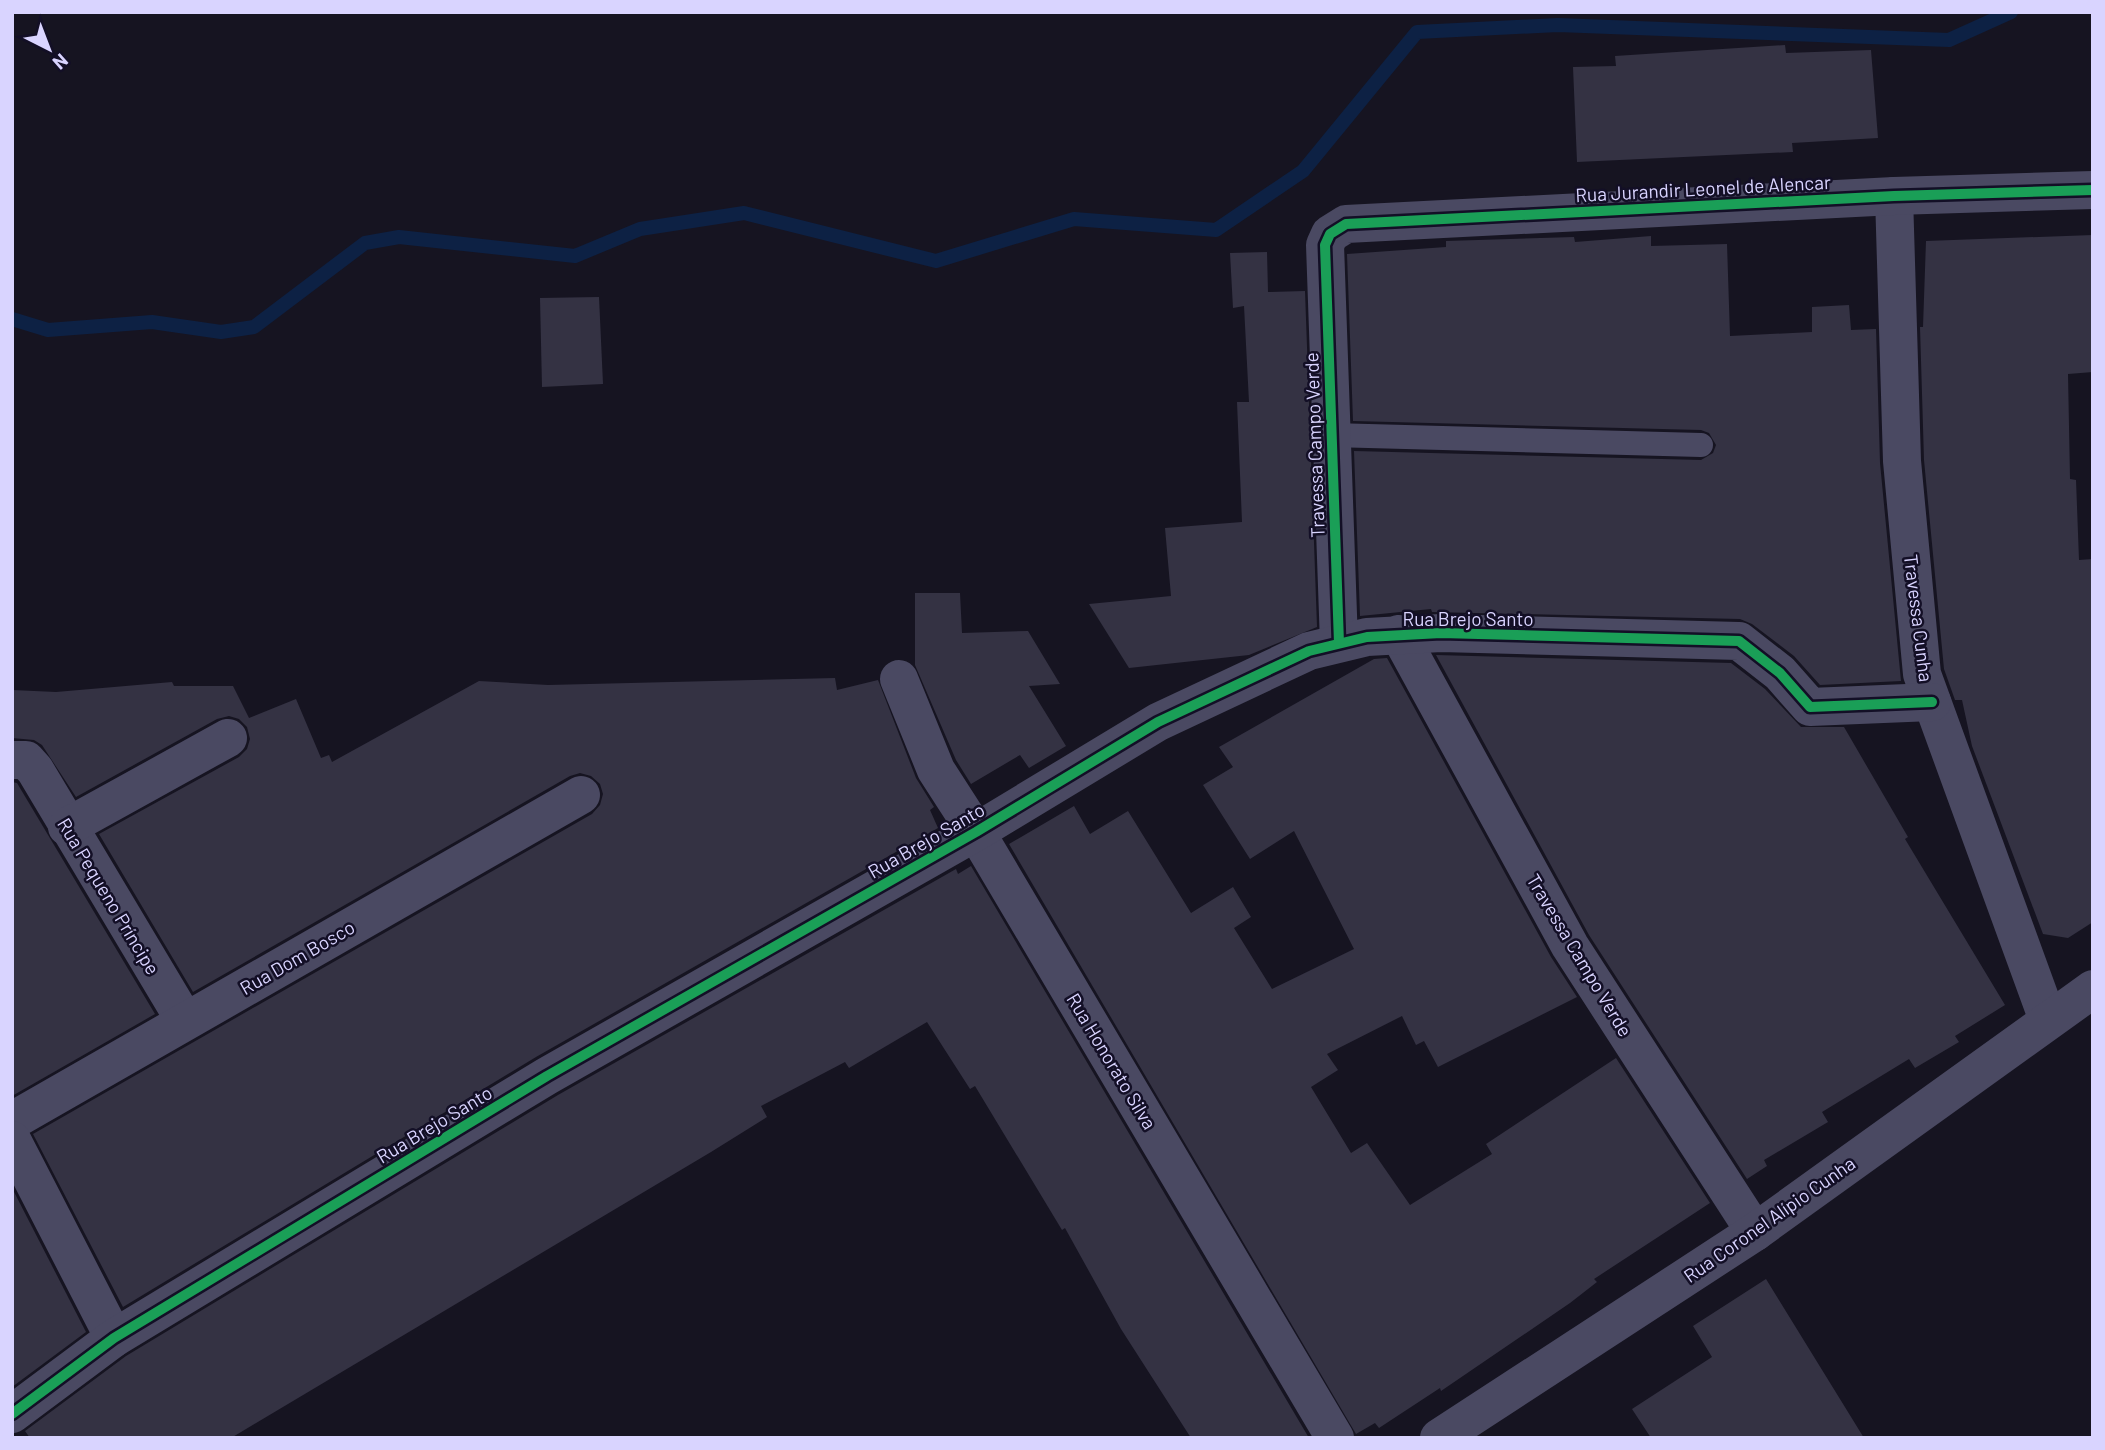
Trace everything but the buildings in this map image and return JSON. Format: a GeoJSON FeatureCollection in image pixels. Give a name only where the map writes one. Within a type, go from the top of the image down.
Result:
{"type":"FeatureCollection","features":[{"type":"Feature","properties":{"kind":"street","name":"Rua Jurandir Leonel de Alencar"},"geometry":{"type":"LineString","coordinates":[[1325,245],[1330,234],[1346,224],[1894,196],[2093,190]]}},
{"type":"Feature","properties":{"kind":"street","name":"Travessa Cunha"},"geometry":{"type":"LineString","coordinates":[[1894,196],[1902,461],[1922,674],[2048,1020]]}},
{"type":"Feature","properties":{"kind":"street","name":"Travessa Campo Verde"},"geometry":{"type":"LineString","coordinates":[[1325,245],[1339,643]]}},
{"type":"Feature","properties":{"kind":"street","name":"Rua Brejo Santo"},"geometry":{"type":"LineString","coordinates":[[12,1414],[114,1338],[547,1076],[976,832],[1158,722],[1309,651],[1339,643],[1399,634],[1441,633],[1739,641],[1780,673],[1810,707],[1932,702]]}},
{"type":"Feature","properties":{"kind":"street","name":"Travessa Campo Verde"},"geometry":{"type":"LineString","coordinates":[[1399,634],[1570,946],[1755,1231]]}},
{"type":"Feature","properties":{"kind":"street","name":"Rua Honorato Silva"},"geometry":{"type":"LineString","coordinates":[[900,679],[936,770],[976,832],[1335,1438]]}},
{"type":"Feature","properties":{"kind":"street"},"geometry":{"type":"LineString","coordinates":[[67,827],[228,738]]}},
{"type":"Feature","properties":{"kind":"street","name":"Rua Pequeno Príncipe"},"geometry":{"type":"LineString","coordinates":[[24,765],[67,827],[185,1021]]}},
{"type":"Feature","properties":{"kind":"street","name":"Rua Dom Bosco"},"geometry":{"type":"LineString","coordinates":[[12,1121],[581,795]]}},
{"type":"Feature","properties":{"kind":"street","name":"Rua Coronel Alípio Cunha"},"geometry":{"type":"LineString","coordinates":[[1439,1438],[1755,1231],[2093,989]]}},
{"type":"Feature","properties":{"kind":"street"},"geometry":{"type":"LineString","coordinates":[[12,1140],[114,1338]]}},
{"type":"Feature","properties":{"kind":"lane"},"geometry":{"type":"LineString","coordinates":[[1331,435],[1701,445]]}},
{"type":"Feature","properties":{"kind":"waterway"},"geometry":{"type":"LineString","coordinates":[[12,319],[48,330],[152,322],[221,332],[254,327],[365,243],[399,237],[575,256],[640,229],[744,213],[936,261],[1074,219],[1216,230],[1303,171],[1417,32],[1558,25],[1949,40],[2011,12]]}},
{"type":"Feature","properties":{"kind":"cycle path"},"geometry":{"type":"LineString","coordinates":[[1339,643],[1325,245],[1330,234],[1346,224],[1894,196],[2093,190]]}},
{"type":"Feature","properties":{"kind":"cycle path"},"geometry":{"type":"LineString","coordinates":[[12,1414],[114,1338],[547,1076],[976,832],[1158,722],[1309,651],[1367,637],[1441,633],[1739,641],[1780,673],[1810,707],[1932,702]]}}]}
